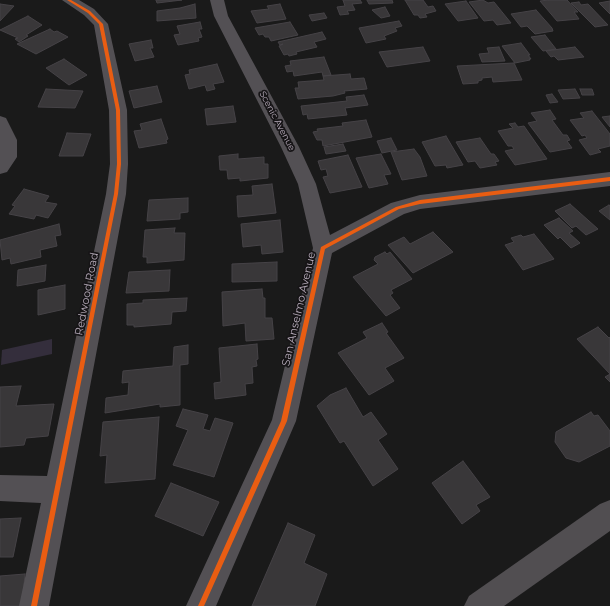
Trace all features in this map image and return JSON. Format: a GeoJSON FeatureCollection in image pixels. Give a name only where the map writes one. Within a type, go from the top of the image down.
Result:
{"type":"FeatureCollection","features":[{"type":"Feature","properties":{"kind":"main road"},"geometry":{"type":"LineString","coordinates":[[479,606],[610,514]]}},
{"type":"Feature","properties":{"kind":"street","name":"Redwood Road"},"geometry":{"type":"LineString","coordinates":[[34,606],[116,194],[120,148],[118,110],[100,24],[89,12],[69,0]]}},
{"type":"Feature","properties":{"kind":"street","name":"Scenic Avenue"},"geometry":{"type":"LineString","coordinates":[[217,0],[221,16],[290,146],[307,184],[323,248]]}},
{"type":"Feature","properties":{"kind":"street"},"geometry":{"type":"LineString","coordinates":[[0,122],[8,140],[8,157],[0,167]]}},
{"type":"Feature","properties":{"kind":"street","name":"San Anselmo Avenue"},"geometry":{"type":"LineString","coordinates":[[201,606],[284,421],[323,248],[398,208],[420,202],[610,179]]}},
{"type":"Feature","properties":{"kind":"street"},"geometry":{"type":"LineString","coordinates":[[0,488],[58,490]]}},
{"type":"Feature","properties":{"kind":"shaded area"},"geometry":{"type":"Polygon","coordinates":[[[52,339],[52,354],[1,365],[2,350],[52,339]]]}},
{"type":"Feature","properties":{"kind":"building"},"geometry":{"type":"Polygon","coordinates":[[[156,0],[182,0],[157,3],[156,0]]]}},
{"type":"Feature","properties":{"kind":"building"},"geometry":{"type":"Polygon","coordinates":[[[343,0],[360,0],[362,3],[352,4],[355,10],[347,11],[349,14],[340,15],[337,7],[345,6],[343,0]]]}},
{"type":"Feature","properties":{"kind":"building"},"geometry":{"type":"Polygon","coordinates":[[[367,0],[392,0],[393,3],[369,4],[367,0]]]}},
{"type":"Feature","properties":{"kind":"building"},"geometry":{"type":"Polygon","coordinates":[[[405,0],[423,0],[428,7],[433,6],[436,11],[425,14],[427,17],[420,18],[418,15],[414,15],[405,0]]]}},
{"type":"Feature","properties":{"kind":"building"},"geometry":{"type":"Polygon","coordinates":[[[483,0],[488,3],[494,2],[511,23],[497,25],[493,20],[484,21],[469,2],[483,0]]]}},
{"type":"Feature","properties":{"kind":"building"},"geometry":{"type":"Polygon","coordinates":[[[567,0],[578,12],[574,12],[579,19],[557,21],[540,1],[567,0]]]}},
{"type":"Feature","properties":{"kind":"building"},"geometry":{"type":"Polygon","coordinates":[[[466,1],[478,18],[458,21],[445,4],[466,1]]]}},
{"type":"Feature","properties":{"kind":"building"},"geometry":{"type":"Polygon","coordinates":[[[610,1],[610,14],[599,3],[610,1]]]}},
{"type":"Feature","properties":{"kind":"building"},"geometry":{"type":"Polygon","coordinates":[[[579,2],[581,5],[588,4],[608,25],[595,27],[571,3],[579,2]]]}},
{"type":"Feature","properties":{"kind":"building"},"geometry":{"type":"Polygon","coordinates":[[[0,4],[14,6],[0,21],[0,4]]]}},
{"type":"Feature","properties":{"kind":"building"},"geometry":{"type":"Polygon","coordinates":[[[195,4],[196,18],[157,21],[157,11],[180,8],[195,4]]]}},
{"type":"Feature","properties":{"kind":"building"},"geometry":{"type":"Polygon","coordinates":[[[280,4],[286,19],[257,23],[251,11],[269,9],[267,6],[280,4]]]}},
{"type":"Feature","properties":{"kind":"building"},"geometry":{"type":"Polygon","coordinates":[[[385,7],[390,16],[381,18],[372,10],[385,7]]]}},
{"type":"Feature","properties":{"kind":"building"},"geometry":{"type":"Polygon","coordinates":[[[536,10],[553,31],[535,34],[527,26],[521,27],[511,14],[536,10]]]}},
{"type":"Feature","properties":{"kind":"building"},"geometry":{"type":"Polygon","coordinates":[[[324,13],[327,18],[312,21],[309,15],[324,13]]]}},
{"type":"Feature","properties":{"kind":"building"},"geometry":{"type":"Polygon","coordinates":[[[28,16],[42,25],[26,35],[28,36],[19,42],[15,39],[18,38],[0,30],[28,16]]]}},
{"type":"Feature","properties":{"kind":"building"},"geometry":{"type":"Polygon","coordinates":[[[399,21],[402,26],[395,28],[397,31],[384,36],[386,39],[366,43],[359,28],[399,21]]]}},
{"type":"Feature","properties":{"kind":"building"},"geometry":{"type":"Polygon","coordinates":[[[200,22],[202,29],[199,29],[202,37],[198,38],[199,41],[178,45],[174,35],[180,34],[177,26],[200,22]]]}},
{"type":"Feature","properties":{"kind":"building"},"geometry":{"type":"Polygon","coordinates":[[[290,22],[298,35],[271,41],[269,37],[265,37],[263,34],[259,35],[255,28],[290,22]]]}},
{"type":"Feature","properties":{"kind":"building"},"geometry":{"type":"Polygon","coordinates":[[[50,29],[68,37],[36,54],[17,44],[50,29]]]}},
{"type":"Feature","properties":{"kind":"building"},"geometry":{"type":"Polygon","coordinates":[[[322,32],[326,39],[314,42],[317,47],[296,52],[297,54],[289,56],[288,54],[284,55],[279,46],[283,44],[280,45],[278,42],[322,32]]]}},
{"type":"Feature","properties":{"kind":"building"},"geometry":{"type":"Polygon","coordinates":[[[545,35],[556,49],[543,51],[531,37],[545,35]]]}},
{"type":"Feature","properties":{"kind":"building"},"geometry":{"type":"Polygon","coordinates":[[[151,40],[153,48],[150,48],[154,57],[135,61],[129,44],[151,40]]]}},
{"type":"Feature","properties":{"kind":"building"},"geometry":{"type":"Polygon","coordinates":[[[521,43],[530,55],[528,55],[531,59],[515,63],[502,46],[521,43]]]}},
{"type":"Feature","properties":{"kind":"building"},"geometry":{"type":"Polygon","coordinates":[[[423,47],[430,61],[387,67],[379,52],[423,47]]]}},
{"type":"Feature","properties":{"kind":"building"},"geometry":{"type":"Polygon","coordinates":[[[499,47],[505,61],[482,62],[479,54],[489,53],[487,48],[499,47]]]}},
{"type":"Feature","properties":{"kind":"building"},"geometry":{"type":"Polygon","coordinates":[[[575,47],[584,57],[558,60],[554,56],[551,57],[546,51],[575,47]]]}},
{"type":"Feature","properties":{"kind":"building"},"geometry":{"type":"Polygon","coordinates":[[[324,57],[331,75],[323,76],[322,72],[294,76],[293,71],[287,72],[285,66],[291,65],[290,61],[324,57]]]}},
{"type":"Feature","properties":{"kind":"building"},"geometry":{"type":"Polygon","coordinates":[[[64,59],[87,75],[69,85],[46,68],[64,59]]]}},
{"type":"Feature","properties":{"kind":"building"},"geometry":{"type":"Polygon","coordinates":[[[514,63],[522,80],[493,82],[492,77],[482,78],[482,80],[478,81],[478,83],[463,84],[457,66],[514,63]]]}},
{"type":"Feature","properties":{"kind":"building"},"geometry":{"type":"Polygon","coordinates":[[[217,64],[224,82],[213,84],[215,89],[207,91],[205,85],[189,89],[185,75],[190,74],[189,70],[217,64]]]}},
{"type":"Feature","properties":{"kind":"building"},"geometry":{"type":"Polygon","coordinates":[[[350,74],[351,79],[364,78],[367,89],[344,91],[345,93],[333,96],[298,99],[295,88],[299,88],[298,82],[324,80],[323,76],[350,74]]]}},
{"type":"Feature","properties":{"kind":"building"},"geometry":{"type":"Polygon","coordinates":[[[157,86],[162,102],[134,108],[129,91],[157,86]]]}},
{"type":"Feature","properties":{"kind":"building"},"geometry":{"type":"Polygon","coordinates":[[[46,89],[83,91],[75,108],[38,107],[46,89]]]}},
{"type":"Feature","properties":{"kind":"building"},"geometry":{"type":"Polygon","coordinates":[[[575,89],[580,98],[563,99],[558,90],[575,89]]]}},
{"type":"Feature","properties":{"kind":"building"},"geometry":{"type":"Polygon","coordinates":[[[580,89],[592,89],[594,95],[582,95],[580,89]]]}},
{"type":"Feature","properties":{"kind":"building"},"geometry":{"type":"Polygon","coordinates":[[[552,94],[558,102],[550,103],[546,95],[552,94]]]}},
{"type":"Feature","properties":{"kind":"building"},"geometry":{"type":"Polygon","coordinates":[[[364,95],[368,105],[345,108],[347,115],[308,119],[307,114],[303,115],[301,106],[347,101],[346,97],[364,95]]]}},
{"type":"Feature","properties":{"kind":"building"},"geometry":{"type":"Polygon","coordinates":[[[233,106],[236,122],[207,125],[205,109],[233,106]]]}},
{"type":"Feature","properties":{"kind":"building"},"geometry":{"type":"Polygon","coordinates":[[[550,110],[556,119],[552,120],[563,135],[567,135],[570,140],[567,141],[572,148],[550,152],[528,123],[537,121],[531,113],[550,110]]]}},
{"type":"Feature","properties":{"kind":"building"},"geometry":{"type":"Polygon","coordinates":[[[592,111],[610,134],[610,146],[598,149],[601,152],[590,155],[579,140],[587,138],[585,135],[582,136],[570,120],[584,118],[580,113],[592,111]]]}},
{"type":"Feature","properties":{"kind":"building"},"geometry":{"type":"Polygon","coordinates":[[[610,116],[610,127],[602,117],[610,116]]]}},
{"type":"Feature","properties":{"kind":"building"},"geometry":{"type":"Polygon","coordinates":[[[161,119],[168,139],[166,140],[167,143],[139,148],[134,131],[142,130],[140,124],[161,119]]]}},
{"type":"Feature","properties":{"kind":"building"},"geometry":{"type":"Polygon","coordinates":[[[366,120],[372,137],[323,146],[322,140],[317,140],[313,132],[318,131],[317,129],[343,126],[342,123],[366,120]]]}},
{"type":"Feature","properties":{"kind":"building"},"geometry":{"type":"Polygon","coordinates":[[[515,123],[518,127],[524,126],[547,159],[515,165],[505,151],[514,149],[512,146],[508,146],[498,131],[513,128],[509,124],[515,123]]]}},
{"type":"Feature","properties":{"kind":"building"},"geometry":{"type":"Polygon","coordinates":[[[67,133],[91,134],[83,156],[59,156],[67,133]]]}},
{"type":"Feature","properties":{"kind":"building"},"geometry":{"type":"Polygon","coordinates":[[[446,136],[463,165],[447,168],[446,165],[435,166],[422,142],[446,136]]]}},
{"type":"Feature","properties":{"kind":"building"},"geometry":{"type":"Polygon","coordinates":[[[391,138],[397,150],[382,153],[377,141],[391,138]]]}},
{"type":"Feature","properties":{"kind":"building"},"geometry":{"type":"Polygon","coordinates":[[[480,138],[491,154],[494,154],[499,161],[495,162],[497,165],[480,168],[475,161],[468,162],[456,142],[480,138]]]}},
{"type":"Feature","properties":{"kind":"building"},"geometry":{"type":"Polygon","coordinates":[[[343,144],[346,151],[326,154],[324,147],[343,144]]]}},
{"type":"Feature","properties":{"kind":"building"},"geometry":{"type":"Polygon","coordinates":[[[414,149],[420,157],[427,176],[402,180],[391,152],[414,149]]]}},
{"type":"Feature","properties":{"kind":"building"},"geometry":{"type":"Polygon","coordinates":[[[238,154],[238,159],[264,157],[264,164],[268,164],[268,178],[240,181],[240,178],[228,179],[227,170],[220,170],[219,156],[238,154]]]}},
{"type":"Feature","properties":{"kind":"building"},"geometry":{"type":"Polygon","coordinates":[[[381,154],[391,174],[384,175],[388,184],[369,188],[356,158],[381,154]]]}},
{"type":"Feature","properties":{"kind":"building"},"geometry":{"type":"Polygon","coordinates":[[[348,155],[362,187],[330,193],[323,177],[328,176],[326,169],[321,170],[318,161],[348,155]]]}},
{"type":"Feature","properties":{"kind":"building"},"geometry":{"type":"Polygon","coordinates":[[[272,184],[276,213],[238,217],[237,196],[253,195],[252,186],[272,184]]]}},
{"type":"Feature","properties":{"kind":"building"},"geometry":{"type":"Polygon","coordinates":[[[24,189],[49,196],[45,202],[57,204],[48,218],[36,215],[34,219],[9,214],[15,206],[12,205],[24,189]]]}},
{"type":"Feature","properties":{"kind":"building"},"geometry":{"type":"Polygon","coordinates":[[[188,198],[188,212],[180,213],[180,219],[147,221],[149,200],[188,198]]]}},
{"type":"Feature","properties":{"kind":"building"},"geometry":{"type":"Polygon","coordinates":[[[570,204],[598,229],[586,235],[576,226],[572,228],[555,211],[570,204]]]}},
{"type":"Feature","properties":{"kind":"building"},"geometry":{"type":"Polygon","coordinates":[[[609,205],[610,206],[610,220],[599,211],[609,205]]]}},
{"type":"Feature","properties":{"kind":"building"},"geometry":{"type":"Polygon","coordinates":[[[559,218],[573,231],[569,233],[580,243],[571,248],[560,237],[558,239],[544,225],[559,218]]]}},
{"type":"Feature","properties":{"kind":"building"},"geometry":{"type":"Polygon","coordinates":[[[280,220],[283,252],[262,254],[261,245],[243,247],[241,224],[280,220]]]}},
{"type":"Feature","properties":{"kind":"building"},"geometry":{"type":"Polygon","coordinates":[[[59,224],[61,235],[55,236],[57,246],[40,250],[41,257],[11,264],[10,258],[2,260],[0,240],[59,224]]]}},
{"type":"Feature","properties":{"kind":"building"},"geometry":{"type":"Polygon","coordinates":[[[175,228],[174,233],[185,233],[184,260],[147,263],[147,257],[143,257],[145,230],[175,228]]]}},
{"type":"Feature","properties":{"kind":"building"},"geometry":{"type":"Polygon","coordinates":[[[433,232],[453,252],[413,273],[388,245],[404,237],[410,244],[433,232]]]}},
{"type":"Feature","properties":{"kind":"building"},"geometry":{"type":"Polygon","coordinates":[[[534,234],[554,259],[523,270],[505,245],[514,242],[511,238],[521,235],[523,237],[534,234]]]}},
{"type":"Feature","properties":{"kind":"building"},"geometry":{"type":"Polygon","coordinates":[[[385,252],[387,254],[390,252],[412,279],[391,290],[393,293],[390,295],[400,308],[386,316],[353,277],[378,264],[374,260],[375,257],[385,252]]]}},
{"type":"Feature","properties":{"kind":"building"},"geometry":{"type":"Polygon","coordinates":[[[277,262],[277,281],[232,282],[232,264],[277,262]]]}},
{"type":"Feature","properties":{"kind":"building"},"geometry":{"type":"Polygon","coordinates":[[[46,265],[45,281],[17,286],[18,270],[46,265]]]}},
{"type":"Feature","properties":{"kind":"building"},"geometry":{"type":"Polygon","coordinates":[[[170,270],[169,291],[126,293],[129,272],[170,270]]]}},
{"type":"Feature","properties":{"kind":"building"},"geometry":{"type":"Polygon","coordinates":[[[65,285],[65,309],[38,315],[38,290],[65,285]]]}},
{"type":"Feature","properties":{"kind":"building"},"geometry":{"type":"Polygon","coordinates":[[[262,289],[263,298],[265,298],[265,318],[272,318],[274,339],[246,341],[245,323],[223,326],[222,292],[262,289]]]}},
{"type":"Feature","properties":{"kind":"building"},"geometry":{"type":"Polygon","coordinates":[[[187,298],[186,311],[172,312],[171,324],[134,327],[134,325],[127,325],[127,304],[143,303],[143,300],[187,298]]]}},
{"type":"Feature","properties":{"kind":"building"},"geometry":{"type":"Polygon","coordinates":[[[382,323],[388,332],[386,333],[404,358],[385,368],[394,381],[369,395],[338,353],[367,338],[363,332],[382,323]]]}},
{"type":"Feature","properties":{"kind":"building"},"geometry":{"type":"Polygon","coordinates":[[[598,327],[609,338],[610,337],[610,374],[577,339],[598,327]]]}},
{"type":"Feature","properties":{"kind":"building"},"geometry":{"type":"Polygon","coordinates":[[[257,344],[257,366],[252,367],[253,383],[245,384],[246,395],[215,399],[214,383],[221,382],[219,348],[257,344]]]}},
{"type":"Feature","properties":{"kind":"building"},"geometry":{"type":"Polygon","coordinates":[[[188,345],[188,364],[180,365],[180,405],[160,407],[160,404],[105,413],[106,398],[128,395],[129,382],[122,383],[123,371],[173,366],[174,347],[188,345]]]}},
{"type":"Feature","properties":{"kind":"building"},"geometry":{"type":"Polygon","coordinates":[[[610,374],[610,382],[605,377],[610,374]]]}},
{"type":"Feature","properties":{"kind":"building"},"geometry":{"type":"Polygon","coordinates":[[[21,386],[16,406],[54,404],[48,436],[26,438],[24,445],[0,447],[0,387],[21,386]]]}},
{"type":"Feature","properties":{"kind":"building"},"geometry":{"type":"Polygon","coordinates":[[[346,388],[363,417],[371,412],[387,434],[378,440],[398,469],[373,486],[344,441],[340,443],[317,406],[330,395],[346,388]]]}},
{"type":"Feature","properties":{"kind":"building"},"geometry":{"type":"Polygon","coordinates":[[[183,409],[208,415],[203,429],[210,431],[215,418],[233,423],[214,477],[173,465],[188,430],[176,426],[183,409]]]}},
{"type":"Feature","properties":{"kind":"building"},"geometry":{"type":"Polygon","coordinates":[[[591,412],[594,416],[598,415],[610,431],[610,446],[579,462],[566,458],[555,442],[556,432],[591,412]]]}},
{"type":"Feature","properties":{"kind":"building"},"geometry":{"type":"Polygon","coordinates":[[[159,417],[155,479],[105,483],[107,455],[100,456],[103,422],[159,417]]]}},
{"type":"Feature","properties":{"kind":"building"},"geometry":{"type":"Polygon","coordinates":[[[463,461],[490,497],[476,505],[480,511],[462,524],[432,483],[463,461]]]}},
{"type":"Feature","properties":{"kind":"building"},"geometry":{"type":"Polygon","coordinates":[[[171,483],[219,502],[203,536],[155,516],[171,483]]]}},
{"type":"Feature","properties":{"kind":"building"},"geometry":{"type":"Polygon","coordinates":[[[21,518],[13,557],[0,557],[0,519],[21,518]]]}},
{"type":"Feature","properties":{"kind":"building"},"geometry":{"type":"Polygon","coordinates":[[[288,523],[315,535],[304,563],[327,574],[315,606],[252,606],[288,523]]]}},
{"type":"Feature","properties":{"kind":"building"},"geometry":{"type":"Polygon","coordinates":[[[25,574],[22,606],[0,606],[0,576],[25,574]]]}},
{"type":"Feature","properties":{"kind":"cycle path"},"geometry":{"type":"LineString","coordinates":[[34,606],[116,194],[119,164],[118,110],[101,24],[89,12],[69,0]]}},
{"type":"Feature","properties":{"kind":"cycle path"},"geometry":{"type":"LineString","coordinates":[[201,606],[284,421],[323,248],[398,208],[420,202],[610,179]]}}]}
